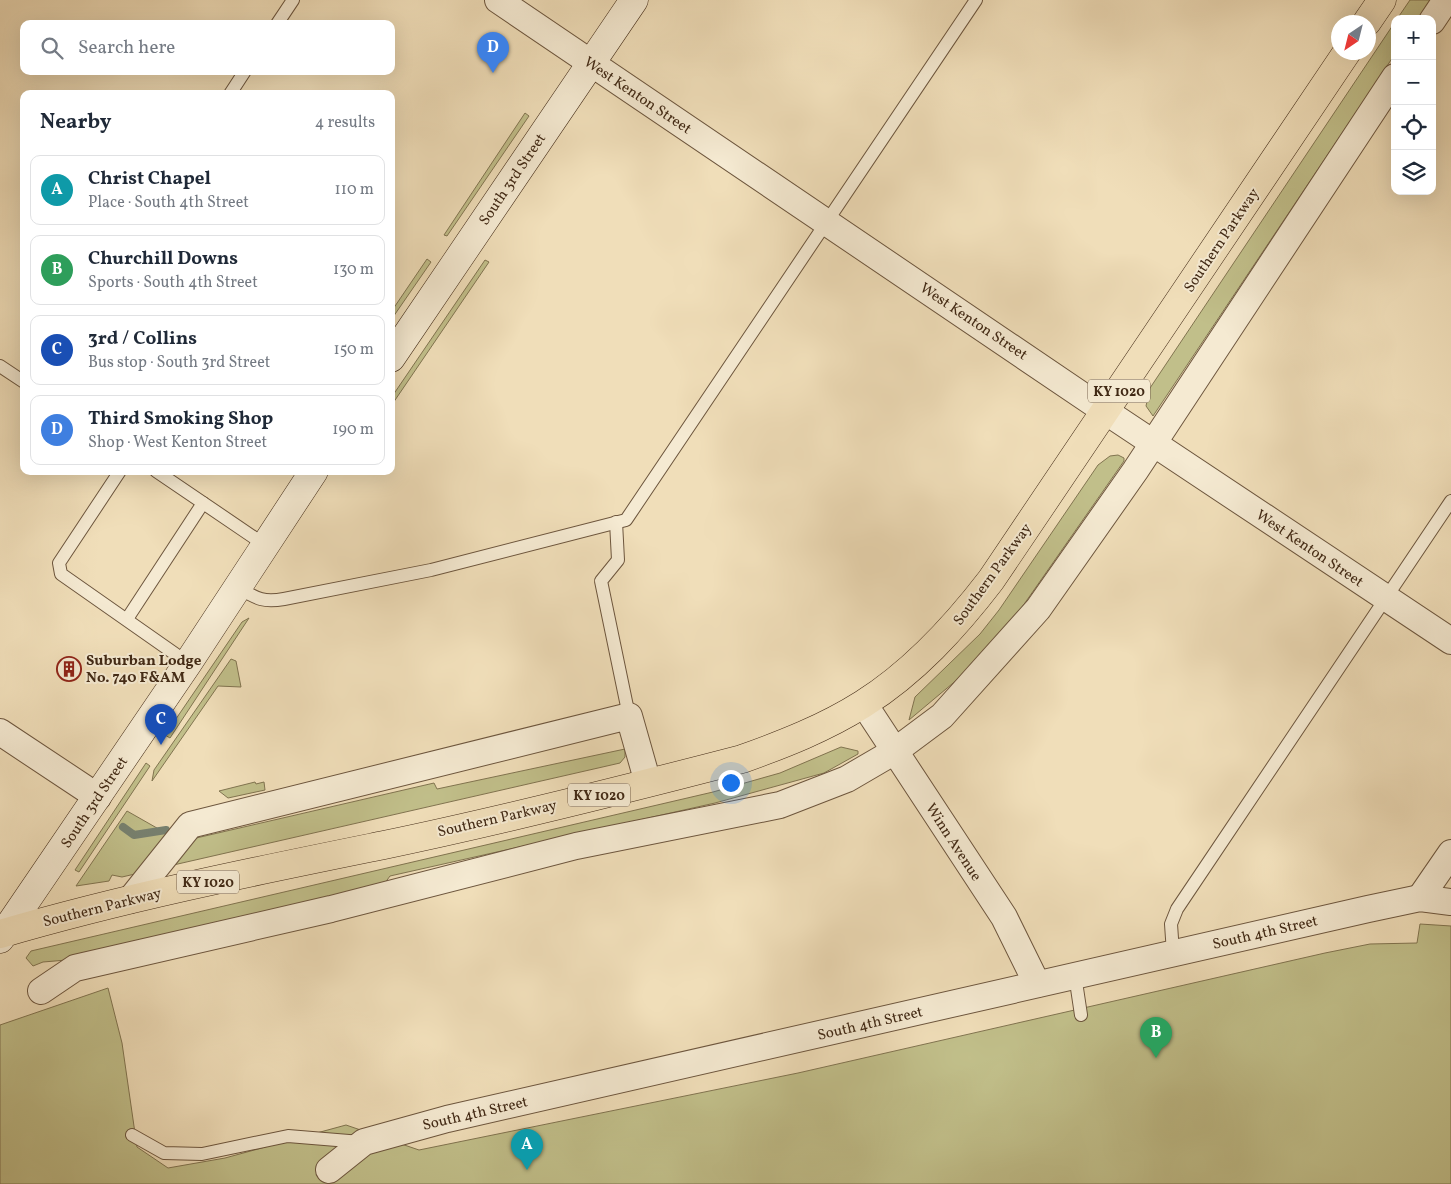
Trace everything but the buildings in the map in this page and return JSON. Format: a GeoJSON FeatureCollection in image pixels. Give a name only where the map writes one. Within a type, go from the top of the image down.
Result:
{"type":"FeatureCollection","features":[{"type":"Feature","properties":{"kind":"main road","name":"South 3rd Street"},"geometry":{"type":"LineString","coordinates":[[395,352],[634,0]]}},
{"type":"Feature","properties":{"kind":"main road"},"geometry":{"type":"LineString","coordinates":[[1372,15],[1382,0]]}},
{"type":"Feature","properties":{"kind":"main road","name":"Southern Parkway"},"geometry":{"type":"LineString","coordinates":[[2,935],[130,900],[385,845],[742,759],[789,742],[864,704],[913,667],[958,623],[1001,567],[1342,60]]}},
{"type":"Feature","properties":{"kind":"main road","name":"South 3rd Street"},"geometry":{"type":"LineString","coordinates":[[2,935],[98,797],[311,475]]}},
{"type":"Feature","properties":{"kind":"street","name":"West Kenton Street"},"geometry":{"type":"LineString","coordinates":[[498,0],[1385,599],[1451,641]]}},
{"type":"Feature","properties":{"kind":"street"},"geometry":{"type":"LineString","coordinates":[[1436,15],[1446,0]]}},
{"type":"Feature","properties":{"kind":"street"},"geometry":{"type":"LineString","coordinates":[[41,991],[75,968],[331,910],[462,874],[576,846],[780,805],[847,779],[895,751],[942,716],[1038,609],[1154,442],[1391,83]]}},
{"type":"Feature","properties":{"kind":"street","name":"Winn Avenue"},"geometry":{"type":"LineString","coordinates":[[864,704],[1004,917],[1037,984]]}},
{"type":"Feature","properties":{"kind":"street"},"geometry":{"type":"LineString","coordinates":[[130,900],[190,825],[629,716],[648,783]]}},
{"type":"Feature","properties":{"kind":"street"},"geometry":{"type":"LineString","coordinates":[[0,732],[98,797]]}},
{"type":"Feature","properties":{"kind":"street"},"geometry":{"type":"LineString","coordinates":[[1420,898],[1451,853]]}},
{"type":"Feature","properties":{"kind":"street","name":"South 4th Street"},"geometry":{"type":"LineString","coordinates":[[327,1177],[364,1142],[446,1119],[1420,898],[1451,902]]}},
{"type":"Feature","properties":{"kind":"lane"},"geometry":{"type":"LineString","coordinates":[[280,20],[292,0]]}},
{"type":"Feature","properties":{"kind":"lane"},"geometry":{"type":"LineString","coordinates":[[237,587],[258,600],[284,599],[431,570],[626,520],[976,0]]}},
{"type":"Feature","properties":{"kind":"lane"},"geometry":{"type":"LineString","coordinates":[[233,90],[242,75]]}},
{"type":"Feature","properties":{"kind":"lane"},"geometry":{"type":"LineString","coordinates":[[0,366],[20,379]]}},
{"type":"Feature","properties":{"kind":"lane"},"geometry":{"type":"LineString","coordinates":[[117,475],[59,563],[60,574],[188,663]]}},
{"type":"Feature","properties":{"kind":"lane"},"geometry":{"type":"LineString","coordinates":[[162,475],[265,545]]}},
{"type":"Feature","properties":{"kind":"lane"},"geometry":{"type":"LineString","coordinates":[[1173,953],[1171,924],[1176,908],[1451,501]]}},
{"type":"Feature","properties":{"kind":"lane"},"geometry":{"type":"LineString","coordinates":[[127,619],[204,503]]}},
{"type":"Feature","properties":{"kind":"lane"},"geometry":{"type":"LineString","coordinates":[[616,522],[618,560],[601,581],[629,716]]}},
{"type":"Feature","properties":{"kind":"lane"},"geometry":{"type":"LineString","coordinates":[[1075,975],[1081,1015]]}},
{"type":"Feature","properties":{"kind":"lane"},"geometry":{"type":"LineString","coordinates":[[132,1135],[164,1153],[202,1154],[288,1136],[364,1142]]}},
{"type":"Feature","properties":{"kind":"shaded area"},"geometry":{"type":"Polygon","coordinates":[[[1410,0],[1431,0],[1421,15],[1400,15],[1410,0]]]}},
{"type":"Feature","properties":{"kind":"shaded area"},"geometry":{"type":"Polygon","coordinates":[[[1391,28],[1391,60],[1153,416],[1146,406],[1150,388],[1370,60],[1376,60],[1376,50],[1391,28]]]}},
{"type":"Feature","properties":{"kind":"shaded area"},"geometry":{"type":"Polygon","coordinates":[[[525,113],[529,116],[447,236],[444,235],[525,113]]]}},
{"type":"Feature","properties":{"kind":"shaded area"},"geometry":{"type":"Polygon","coordinates":[[[427,259],[431,262],[395,314],[395,306],[427,259]]]}},
{"type":"Feature","properties":{"kind":"shaded area"},"geometry":{"type":"Polygon","coordinates":[[[485,260],[489,262],[395,400],[395,392],[485,260]]]}},
{"type":"Feature","properties":{"kind":"shaded area"},"geometry":{"type":"Polygon","coordinates":[[[1118,455],[1124,458],[1124,461],[1013,620],[971,668],[909,720],[915,697],[980,634],[999,610],[1098,465],[1110,456],[1118,455]]]}},
{"type":"Feature","properties":{"kind":"shaded area"},"geometry":{"type":"Polygon","coordinates":[[[249,618],[170,738],[165,735],[242,622],[249,618]]]}},
{"type":"Feature","properties":{"kind":"shaded area"},"geometry":{"type":"Polygon","coordinates":[[[231,659],[236,661],[241,687],[218,686],[152,781],[154,770],[231,659]]]}},
{"type":"Feature","properties":{"kind":"shaded area"},"geometry":{"type":"Polygon","coordinates":[[[841,747],[858,751],[858,754],[824,773],[715,803],[390,876],[382,887],[79,959],[43,962],[33,966],[26,958],[31,951],[713,792],[780,773],[841,747]]]}},
{"type":"Feature","properties":{"kind":"shaded area"},"geometry":{"type":"Polygon","coordinates":[[[625,749],[625,757],[620,763],[169,866],[192,839],[434,783],[437,789],[625,749]]]}},
{"type":"Feature","properties":{"kind":"shaded area"},"geometry":{"type":"Polygon","coordinates":[[[146,763],[150,766],[79,872],[75,870],[146,763]]]}},
{"type":"Feature","properties":{"kind":"shaded area"},"geometry":{"type":"Polygon","coordinates":[[[255,782],[256,784],[264,782],[265,790],[228,798],[219,791],[255,782]]]}},
{"type":"Feature","properties":{"kind":"shaded area"},"geometry":{"type":"Polygon","coordinates":[[[127,811],[171,836],[135,874],[122,877],[112,875],[109,881],[76,886],[127,811]]]}},
{"type":"Feature","properties":{"kind":"shaded area"},"geometry":{"type":"Polygon","coordinates":[[[1420,924],[1451,926],[1451,1184],[0,1184],[0,1025],[108,988],[122,1043],[137,1147],[168,1168],[225,1158],[346,1125],[419,1150],[798,1073],[1325,953],[1370,944],[1417,943],[1420,924]]]}},
{"type":"Feature","properties":{"kind":"waterway"},"geometry":{"type":"LineString","coordinates":[[123,827],[134,835],[166,830]]}},
{"type":"Feature","properties":{"kind":"place","name":"Third Smoking Shop"},"geometry":{"type":"Point","coordinates":[493,73]}},
{"type":"Feature","properties":{"kind":"place","name":"Suburban Lodge No. 740 F&AM"},"geometry":{"type":"Point","coordinates":[69,669]}},
{"type":"Feature","properties":{"kind":"place","name":"3rd / Collins"},"geometry":{"type":"Point","coordinates":[161,745]}},
{"type":"Feature","properties":{"kind":"place","name":"Churchill Downs"},"geometry":{"type":"Point","coordinates":[1156,1058]}},
{"type":"Feature","properties":{"kind":"place","name":"Christ Chapel"},"geometry":{"type":"Point","coordinates":[527,1170]}}]}
